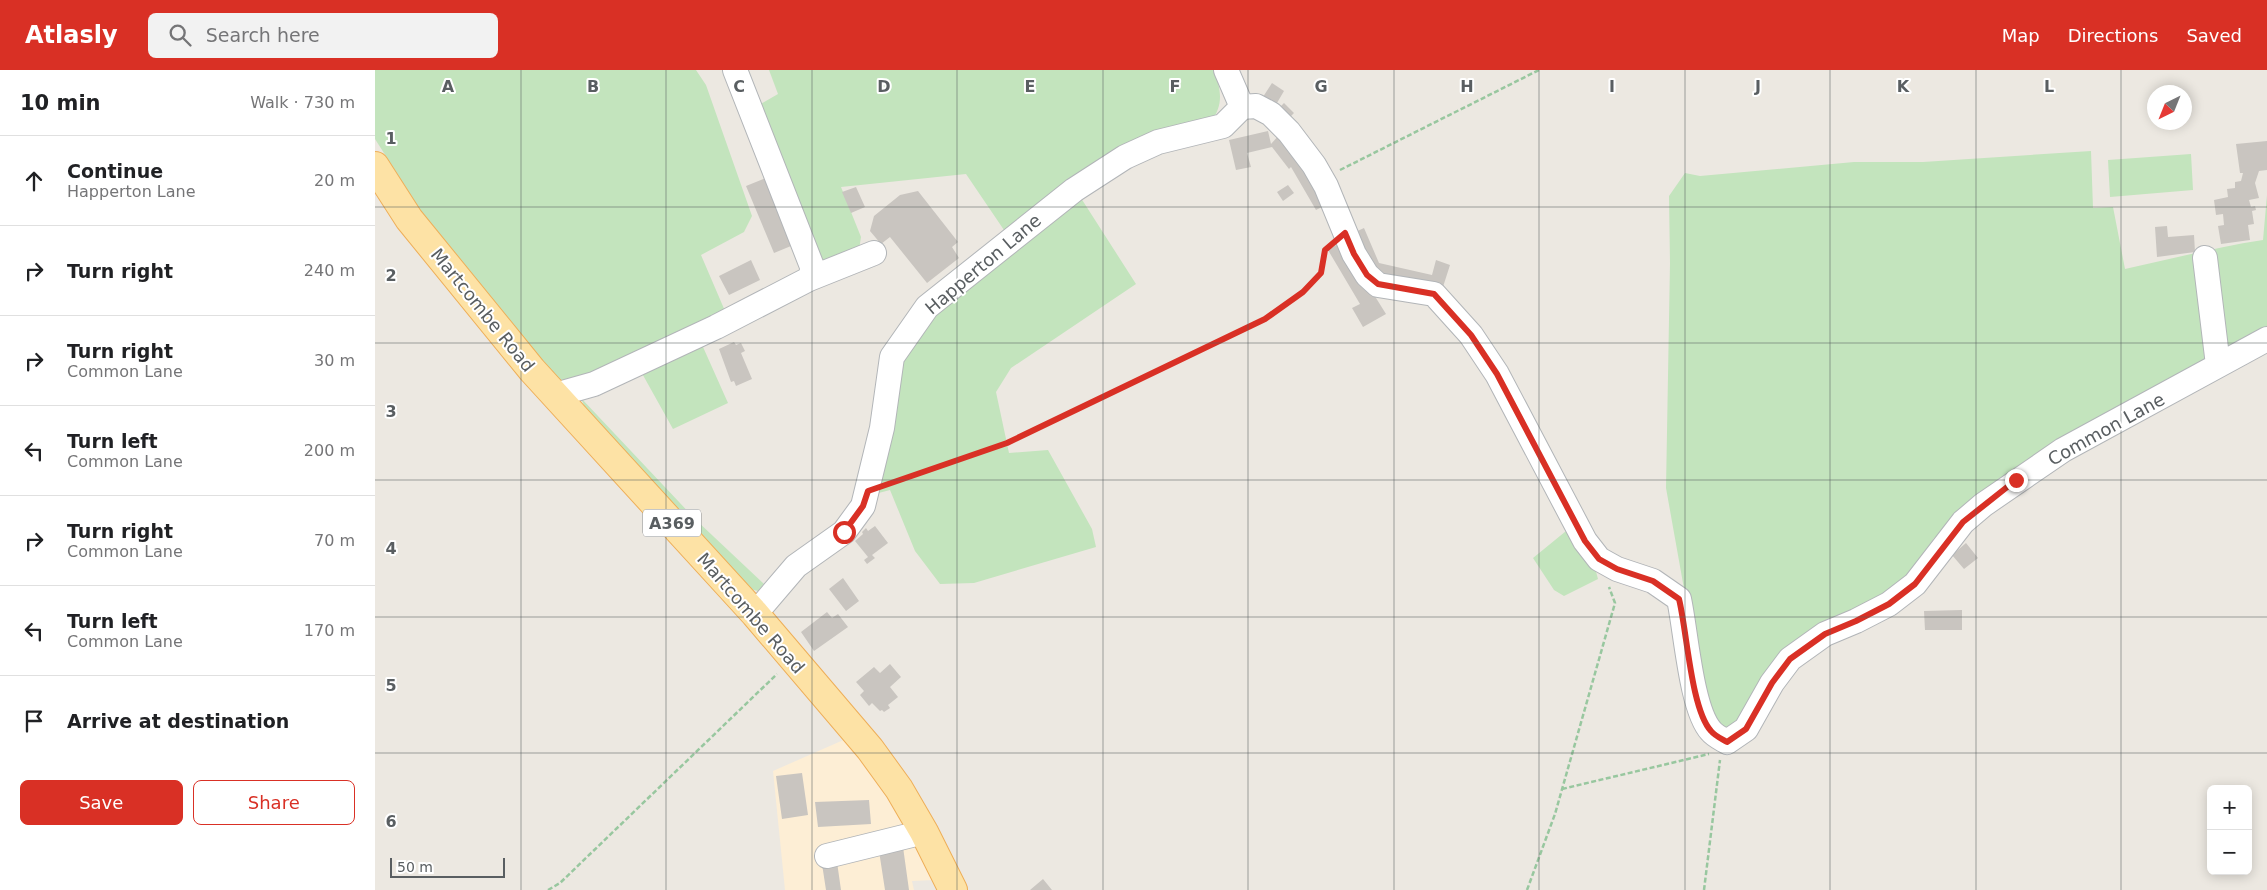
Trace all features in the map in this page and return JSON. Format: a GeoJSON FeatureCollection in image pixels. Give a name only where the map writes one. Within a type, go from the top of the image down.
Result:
{"type":"FeatureCollection","features":[{"type":"Feature","properties":{"kind":"main road","name":"Martcombe Road"},"geometry":{"type":"LineString","coordinates":[[375,166],[415,226],[555,395],[755,614],[870,748],[899,788],[924,832],[953,890]]}},
{"type":"Feature","properties":{"kind":"street"},"geometry":{"type":"LineString","coordinates":[[735,70],[813,269],[809,279]]}},
{"type":"Feature","properties":{"kind":"street"},"geometry":{"type":"LineString","coordinates":[[1227,70],[1242,107],[1256,106],[1271,114],[1289,132],[1323,179],[1354,254],[1367,275],[1378,284],[1434,294],[1471,335],[1497,374],[1585,541],[1599,559],[1617,569],[1653,581],[1679,599],[1696,692],[1704,719],[1711,732],[1724,747]]}},
{"type":"Feature","properties":{"kind":"street","name":"Happerton Lane"},"geometry":{"type":"LineString","coordinates":[[755,614],[796,566],[844,532],[863,506],[882,428],[892,357],[927,306],[1074,190],[1125,157],[1158,142],[1223,126],[1242,107]]}},
{"type":"Feature","properties":{"kind":"street"},"geometry":{"type":"LineString","coordinates":[[555,395],[579,390],[603,380],[716,327],[809,279],[874,253]]}},
{"type":"Feature","properties":{"kind":"street"},"geometry":{"type":"LineString","coordinates":[[2205,258],[2218,365]]}},
{"type":"Feature","properties":{"kind":"street","name":"Common Lane"},"geometry":{"type":"LineString","coordinates":[[1724,747],[1746,729],[1772,683],[1790,659],[1825,634],[1889,604],[1909,589],[1963,522],[1983,505],[2063,450],[2148,406],[2267,339]]}},
{"type":"Feature","properties":{"kind":"street"},"geometry":{"type":"LineString","coordinates":[[827,856],[924,832]]}},
{"type":"Feature","properties":{"kind":"path"},"geometry":{"type":"LineString","coordinates":[[1323,179],[1539,70]]}},
{"type":"Feature","properties":{"kind":"path"},"geometry":{"type":"LineString","coordinates":[[868,491],[1007,443],[1265,319],[1303,292],[1321,273],[1325,250],[1345,233]]}},
{"type":"Feature","properties":{"kind":"path"},"geometry":{"type":"LineString","coordinates":[[1527,890],[1562,789],[1615,603],[1599,559]]}},
{"type":"Feature","properties":{"kind":"path"},"geometry":{"type":"LineString","coordinates":[[547,890],[560,883],[793,659]]}},
{"type":"Feature","properties":{"kind":"path"},"geometry":{"type":"LineString","coordinates":[[1562,789],[1724,747],[1704,890]]}},
{"type":"Feature","properties":{"kind":"path"},"geometry":{"type":"LineString","coordinates":[[557,890],[560,883]]}},
{"type":"Feature","properties":{"kind":"shaded area"},"geometry":{"type":"Polygon","coordinates":[[[848,738],[919,847],[934,880],[912,881],[914,890],[785,890],[773,771],[848,738]]]}},
{"type":"Feature","properties":{"kind":"green space"},"geometry":{"type":"Polygon","coordinates":[[[375,70],[696,70],[706,85],[752,216],[744,232],[701,255],[725,311],[581,379],[558,380],[481,289],[419,208],[375,139],[375,70]]]}},
{"type":"Feature","properties":{"kind":"green space"},"geometry":{"type":"Polygon","coordinates":[[[769,70],[1214,70],[1220,90],[1220,103],[1211,122],[1006,233],[966,174],[841,187],[861,237],[859,250],[822,263],[757,106],[778,94],[769,70]]]}},
{"type":"Feature","properties":{"kind":"green space"},"geometry":{"type":"Polygon","coordinates":[[[2091,151],[2093,208],[2113,207],[2125,269],[2263,240],[2267,195],[2267,334],[1934,538],[1907,580],[1851,618],[1731,732],[1712,720],[1698,667],[1666,488],[1670,263],[1669,196],[1685,173],[1700,176],[1854,162],[1923,162],[2091,151]]]}},
{"type":"Feature","properties":{"kind":"green space"},"geometry":{"type":"Polygon","coordinates":[[[2191,154],[2193,190],[2110,197],[2108,160],[2191,154]]]}},
{"type":"Feature","properties":{"kind":"green space"},"geometry":{"type":"Polygon","coordinates":[[[1079,195],[1136,284],[1011,368],[996,392],[1009,453],[1048,450],[1092,529],[1096,547],[974,583],[940,584],[915,551],[890,490],[871,495],[898,359],[930,311],[1079,195]]]}},
{"type":"Feature","properties":{"kind":"green space"},"geometry":{"type":"Polygon","coordinates":[[[699,338],[728,403],[673,429],[639,368],[699,338]]]}},
{"type":"Feature","properties":{"kind":"green space"},"geometry":{"type":"Polygon","coordinates":[[[581,398],[696,520],[764,584],[758,591],[750,589],[586,411],[581,398]]]}},
{"type":"Feature","properties":{"kind":"green space"},"geometry":{"type":"Polygon","coordinates":[[[1571,527],[1594,564],[1598,579],[1564,596],[1554,590],[1533,558],[1571,527]]]}},
{"type":"Feature","properties":{"kind":"building"},"geometry":{"type":"Polygon","coordinates":[[[1272,83],[1284,91],[1274,108],[1261,100],[1272,83]]]}},
{"type":"Feature","properties":{"kind":"building"},"geometry":{"type":"Polygon","coordinates":[[[1284,103],[1294,113],[1287,120],[1277,110],[1284,103]]]}},
{"type":"Feature","properties":{"kind":"building"},"geometry":{"type":"Polygon","coordinates":[[[1268,131],[1271,144],[1280,134],[1328,204],[1316,210],[1291,167],[1289,169],[1272,147],[1247,153],[1251,167],[1236,170],[1229,140],[1268,131]]]}},
{"type":"Feature","properties":{"kind":"building"},"geometry":{"type":"Polygon","coordinates":[[[2267,141],[2267,170],[2259,171],[2255,183],[2259,198],[2249,200],[2251,207],[2255,206],[2256,210],[2252,211],[2254,224],[2248,225],[2250,240],[2221,244],[2218,226],[2224,225],[2223,214],[2216,215],[2214,200],[2228,197],[2227,189],[2235,188],[2235,182],[2241,181],[2243,173],[2240,173],[2236,144],[2267,141]]]}},
{"type":"Feature","properties":{"kind":"building"},"geometry":{"type":"Polygon","coordinates":[[[768,177],[789,228],[785,230],[791,246],[774,253],[746,186],[768,177]]]}},
{"type":"Feature","properties":{"kind":"building"},"geometry":{"type":"Polygon","coordinates":[[[1288,185],[1294,193],[1283,201],[1277,192],[1288,185]]]}},
{"type":"Feature","properties":{"kind":"building"},"geometry":{"type":"Polygon","coordinates":[[[856,187],[865,207],[851,213],[842,192],[856,187]]]}},
{"type":"Feature","properties":{"kind":"building"},"geometry":{"type":"Polygon","coordinates":[[[918,191],[958,242],[952,247],[959,258],[927,283],[890,237],[881,244],[870,231],[874,216],[900,195],[918,191]]]}},
{"type":"Feature","properties":{"kind":"building"},"geometry":{"type":"Polygon","coordinates":[[[2167,226],[2168,237],[2194,235],[2195,252],[2157,257],[2155,227],[2167,226]]]}},
{"type":"Feature","properties":{"kind":"building"},"geometry":{"type":"Polygon","coordinates":[[[1364,228],[1379,263],[1432,275],[1436,260],[1450,265],[1442,290],[1378,276],[1351,234],[1364,228]]]}},
{"type":"Feature","properties":{"kind":"building"},"geometry":{"type":"Polygon","coordinates":[[[1341,242],[1386,314],[1363,327],[1352,308],[1360,304],[1328,250],[1341,242]]]}},
{"type":"Feature","properties":{"kind":"building"},"geometry":{"type":"Polygon","coordinates":[[[751,260],[760,280],[729,295],[719,276],[751,260]]]}},
{"type":"Feature","properties":{"kind":"building"},"geometry":{"type":"Polygon","coordinates":[[[734,342],[736,345],[741,343],[745,351],[741,353],[752,379],[736,386],[734,381],[731,382],[719,349],[734,342]]]}},
{"type":"Feature","properties":{"kind":"building"},"geometry":{"type":"Polygon","coordinates":[[[875,526],[888,543],[872,555],[875,558],[867,564],[864,560],[868,557],[855,541],[863,534],[862,532],[866,528],[868,531],[875,526]]]}},
{"type":"Feature","properties":{"kind":"building"},"geometry":{"type":"Polygon","coordinates":[[[1966,543],[1978,558],[1964,569],[1952,555],[1966,543]]]}},
{"type":"Feature","properties":{"kind":"building"},"geometry":{"type":"Polygon","coordinates":[[[843,578],[859,601],[846,611],[829,589],[843,578]]]}},
{"type":"Feature","properties":{"kind":"building"},"geometry":{"type":"Polygon","coordinates":[[[1962,610],[1962,630],[1925,630],[1924,611],[1962,610]]]}},
{"type":"Feature","properties":{"kind":"building"},"geometry":{"type":"Polygon","coordinates":[[[827,612],[832,618],[838,614],[848,627],[814,651],[801,632],[827,612]]]}},
{"type":"Feature","properties":{"kind":"building"},"geometry":{"type":"Polygon","coordinates":[[[890,664],[901,677],[890,687],[898,697],[888,705],[890,708],[884,712],[880,711],[872,703],[869,706],[860,695],[864,691],[856,682],[874,667],[880,673],[890,664]]]}},
{"type":"Feature","properties":{"kind":"building"},"geometry":{"type":"Polygon","coordinates":[[[802,773],[808,815],[782,819],[776,776],[802,773]]]}},
{"type":"Feature","properties":{"kind":"building"},"geometry":{"type":"Polygon","coordinates":[[[869,800],[871,824],[818,827],[815,802],[869,800]]]}},
{"type":"Feature","properties":{"kind":"building"},"geometry":{"type":"Polygon","coordinates":[[[903,847],[909,890],[885,890],[879,851],[903,847]]]}},
{"type":"Feature","properties":{"kind":"building"},"geometry":{"type":"Polygon","coordinates":[[[837,862],[841,890],[826,890],[822,864],[837,862]]]}},
{"type":"Feature","properties":{"kind":"building"},"geometry":{"type":"Polygon","coordinates":[[[1043,879],[1052,890],[1030,890],[1043,879]]]}},
{"type":"Feature","properties":{"kind":"route"},"geometry":{"type":"LineString","coordinates":[[844,532],[863,506],[868,491],[1007,443],[1265,319],[1303,292],[1321,273],[1325,250],[1345,233],[1354,254],[1367,275],[1378,284],[1434,294],[1449,308],[1471,335],[1497,374],[1585,541],[1599,559],[1617,569],[1653,581],[1679,599],[1684,618],[1696,692],[1704,719],[1711,732],[1727,742],[1736,738],[1746,729],[1756,708],[1790,659],[1825,634],[1889,604],[1915,584],[1935,555],[1963,522],[2016,480]]}}]}
